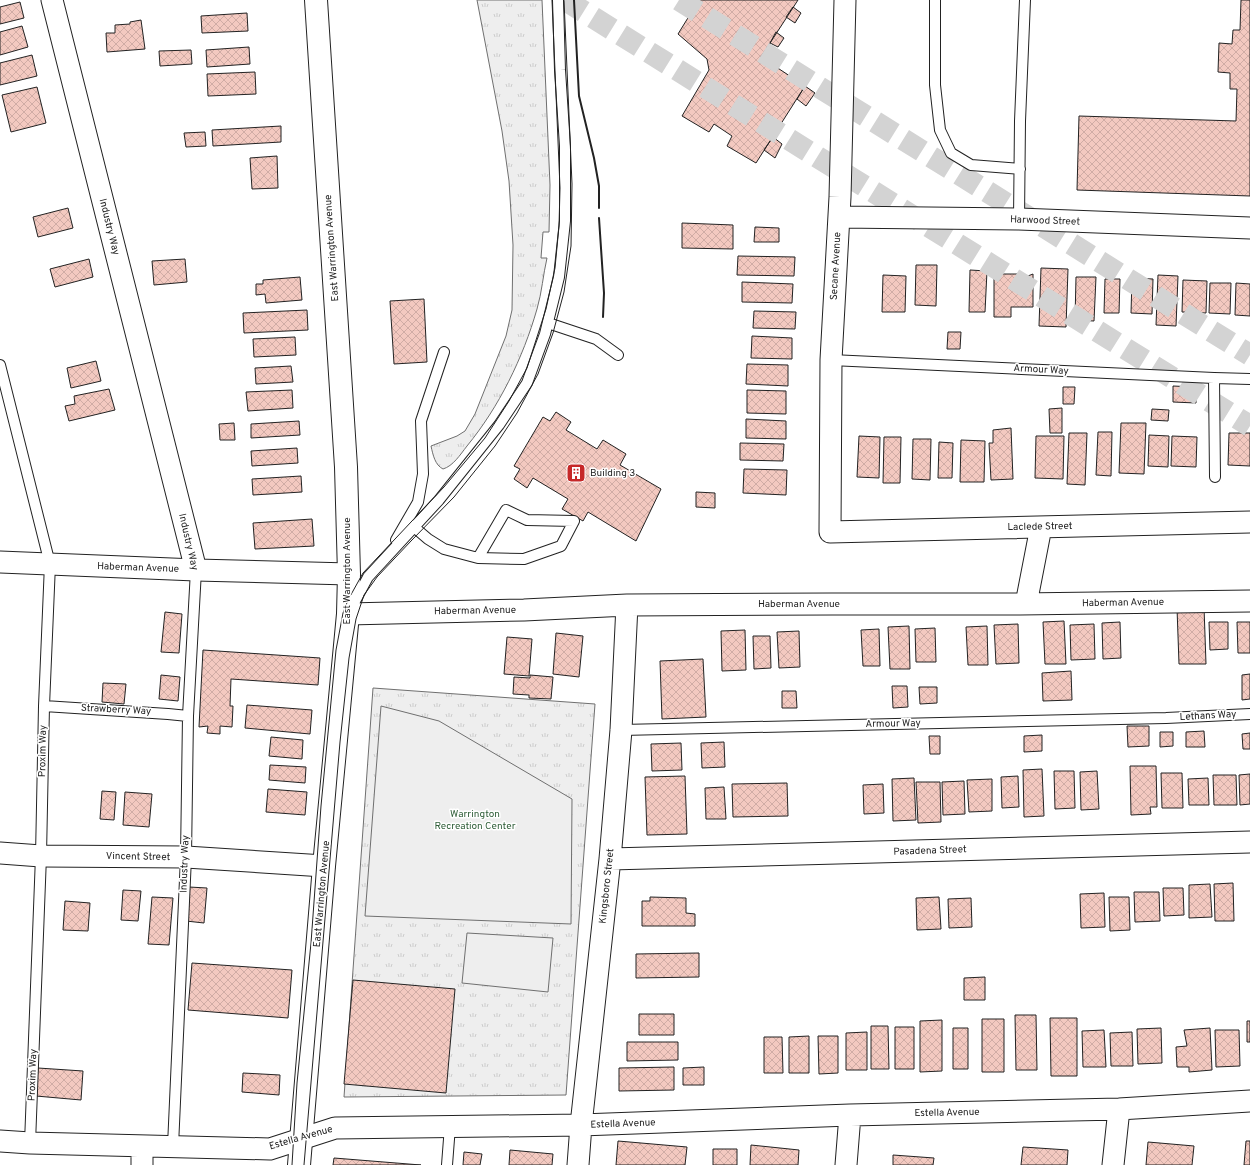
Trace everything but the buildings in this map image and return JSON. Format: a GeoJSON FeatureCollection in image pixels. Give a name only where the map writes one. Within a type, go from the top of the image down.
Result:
{"type":"FeatureCollection","features":[{"type":"Feature","properties":{"kind":"main road","name":"East Warrington Avenue"},"geometry":{"type":"LineString","coordinates":[[299,1165],[324,866],[348,614],[349,574],[346,467],[316,0]]}},
{"type":"Feature","properties":{"kind":"street","name":"Industry Way"},"geometry":{"type":"LineString","coordinates":[[52,0],[196,570]]}},
{"type":"Feature","properties":{"kind":"street","name":"Secane Avenue"},"geometry":{"type":"LineString","coordinates":[[830,532],[831,360],[839,217],[845,0]]}},
{"type":"Feature","properties":{"kind":"street","name":"Harwood Street"},"geometry":{"type":"LineString","coordinates":[[839,217],[1019,219],[1250,228]]}},
{"type":"Feature","properties":{"kind":"street","name":"Laclede Street"},"geometry":{"type":"LineString","coordinates":[[830,532],[1250,522]]}},
{"type":"Feature","properties":{"kind":"street"},"geometry":{"type":"LineString","coordinates":[[1026,604],[1041,528]]}},
{"type":"Feature","properties":{"kind":"street","name":"Haberman Avenue"},"geometry":{"type":"LineString","coordinates":[[0,562],[196,570],[349,574]]}},
{"type":"Feature","properties":{"kind":"street","name":"Haberman Avenue"},"geometry":{"type":"LineString","coordinates":[[348,614],[524,610],[627,605],[1026,604],[1250,601]]}},
{"type":"Feature","properties":{"kind":"street","name":"Kingsboro Street"},"geometry":{"type":"LineString","coordinates":[[578,1165],[610,859],[621,730],[627,605]]}},
{"type":"Feature","properties":{"kind":"street","name":"Pasadena Street"},"geometry":{"type":"LineString","coordinates":[[610,859],[1250,842]]}},
{"type":"Feature","properties":{"kind":"street","name":"Vincent Street"},"geometry":{"type":"LineString","coordinates":[[0,853],[42,856],[186,857],[324,866]]}},
{"type":"Feature","properties":{"kind":"street","name":"Estella Avenue"},"geometry":{"type":"LineString","coordinates":[[0,1141],[142,1155],[173,1146],[270,1149],[334,1128],[581,1125],[850,1115],[1118,1109],[1250,1101]]}},
{"type":"Feature","properties":{"kind":"street"},"geometry":{"type":"LineString","coordinates":[[1113,1165],[1118,1109]]}},
{"type":"Feature","properties":{"kind":"street"},"geometry":{"type":"LineString","coordinates":[[846,1165],[850,1115]]}},
{"type":"Feature","properties":{"kind":"lane"},"geometry":{"type":"LineString","coordinates":[[348,614],[368,577],[390,551],[439,500],[500,425],[527,383],[545,334],[559,277],[565,221],[565,146],[560,70],[558,0]]}},
{"type":"Feature","properties":{"kind":"lane"},"geometry":{"type":"LineString","coordinates":[[935,0],[935,85],[940,130],[951,154],[971,165],[1020,169]]}},
{"type":"Feature","properties":{"kind":"lane"},"geometry":{"type":"LineString","coordinates":[[1019,219],[1025,0]]}},
{"type":"Feature","properties":{"kind":"lane"},"geometry":{"type":"LineString","coordinates":[[548,323],[596,339],[618,355]]}},
{"type":"Feature","properties":{"kind":"lane"},"geometry":{"type":"LineString","coordinates":[[390,551],[418,502],[423,474],[421,421],[444,352]]}},
{"type":"Feature","properties":{"kind":"lane","name":"Armour Way"},"geometry":{"type":"LineString","coordinates":[[831,360],[1250,379]]}},
{"type":"Feature","properties":{"kind":"lane","name":"Proxim Way"},"geometry":{"type":"LineString","coordinates":[[0,365],[50,564],[44,706],[42,856],[30,1143]]}},
{"type":"Feature","properties":{"kind":"lane"},"geometry":{"type":"LineString","coordinates":[[1214,378],[1215,477]]}},
{"type":"Feature","properties":{"kind":"lane"},"geometry":{"type":"LineString","coordinates":[[414,527],[428,539],[444,549],[478,558],[524,559],[561,546],[574,521],[527,520],[506,510],[478,558]]}},
{"type":"Feature","properties":{"kind":"lane","name":"Industry Way"},"geometry":{"type":"LineString","coordinates":[[173,1146],[186,857],[188,716],[196,570]]}},
{"type":"Feature","properties":{"kind":"lane","name":"Strawberry Way"},"geometry":{"type":"LineString","coordinates":[[44,706],[188,716]]}},
{"type":"Feature","properties":{"kind":"lane","name":"Lethans Way"},"geometry":{"type":"LineString","coordinates":[[1166,718],[1250,714]]}},
{"type":"Feature","properties":{"kind":"lane","name":"Armour Way"},"geometry":{"type":"LineString","coordinates":[[621,730],[1166,718]]}},
{"type":"Feature","properties":{"kind":"lane"},"geometry":{"type":"LineString","coordinates":[[447,1165],[450,1126]]}},
{"type":"Feature","properties":{"kind":"green space"},"geometry":{"type":"Polygon","coordinates":[[[477,0],[542,0],[550,185],[549,232],[543,232],[541,258],[547,258],[539,303],[525,346],[517,364],[500,398],[479,431],[456,460],[447,468],[443,469],[436,462],[431,446],[457,436],[465,431],[475,414],[506,336],[512,310],[513,245],[509,181],[502,131],[477,0]]]}},
{"type":"Feature","properties":{"kind":"green space","name":"Warrington Recreation Center"},"geometry":{"type":"Polygon","coordinates":[[[373,688],[595,704],[566,1095],[344,1097],[373,688]]]}},
{"type":"Feature","properties":{"kind":"green space"},"geometry":{"type":"Polygon","coordinates":[[[381,706],[439,721],[572,799],[571,924],[365,916],[381,706]]]}},
{"type":"Feature","properties":{"kind":"green space"},"geometry":{"type":"Polygon","coordinates":[[[467,933],[553,938],[548,992],[462,983],[467,933]]]}},
{"type":"Feature","properties":{"kind":"tunnel"},"geometry":{"type":"LineString","coordinates":[[565,0],[1250,426]]}},
{"type":"Feature","properties":{"kind":"tunnel"},"geometry":{"type":"LineString","coordinates":[[679,0],[1250,355]]}},
{"type":"Feature","properties":{"kind":"tram line"},"geometry":{"type":"LineString","coordinates":[[292,1165],[297,1083],[311,943],[321,806],[336,650],[343,613],[348,600],[363,573],[444,487],[485,438],[509,401],[527,368],[546,309],[555,268],[559,226],[560,188],[552,0]]}},
{"type":"Feature","properties":{"kind":"tram line"},"geometry":{"type":"LineString","coordinates":[[304,1165],[340,742],[349,658],[356,619],[364,595],[377,577],[454,497],[495,446],[517,413],[538,374],[553,333],[564,292],[571,246],[572,184],[564,0]]}},
{"type":"Feature","properties":{"kind":"wall"},"geometry":{"type":"LineString","coordinates":[[574,0],[579,96],[594,158],[599,186],[599,208]]}},
{"type":"Feature","properties":{"kind":"wall"},"geometry":{"type":"LineString","coordinates":[[599,218],[604,293],[603,317]]}},
{"type":"Feature","properties":{"kind":"place","name":"Building 3"},"geometry":{"type":"Point","coordinates":[576,473]}}]}
